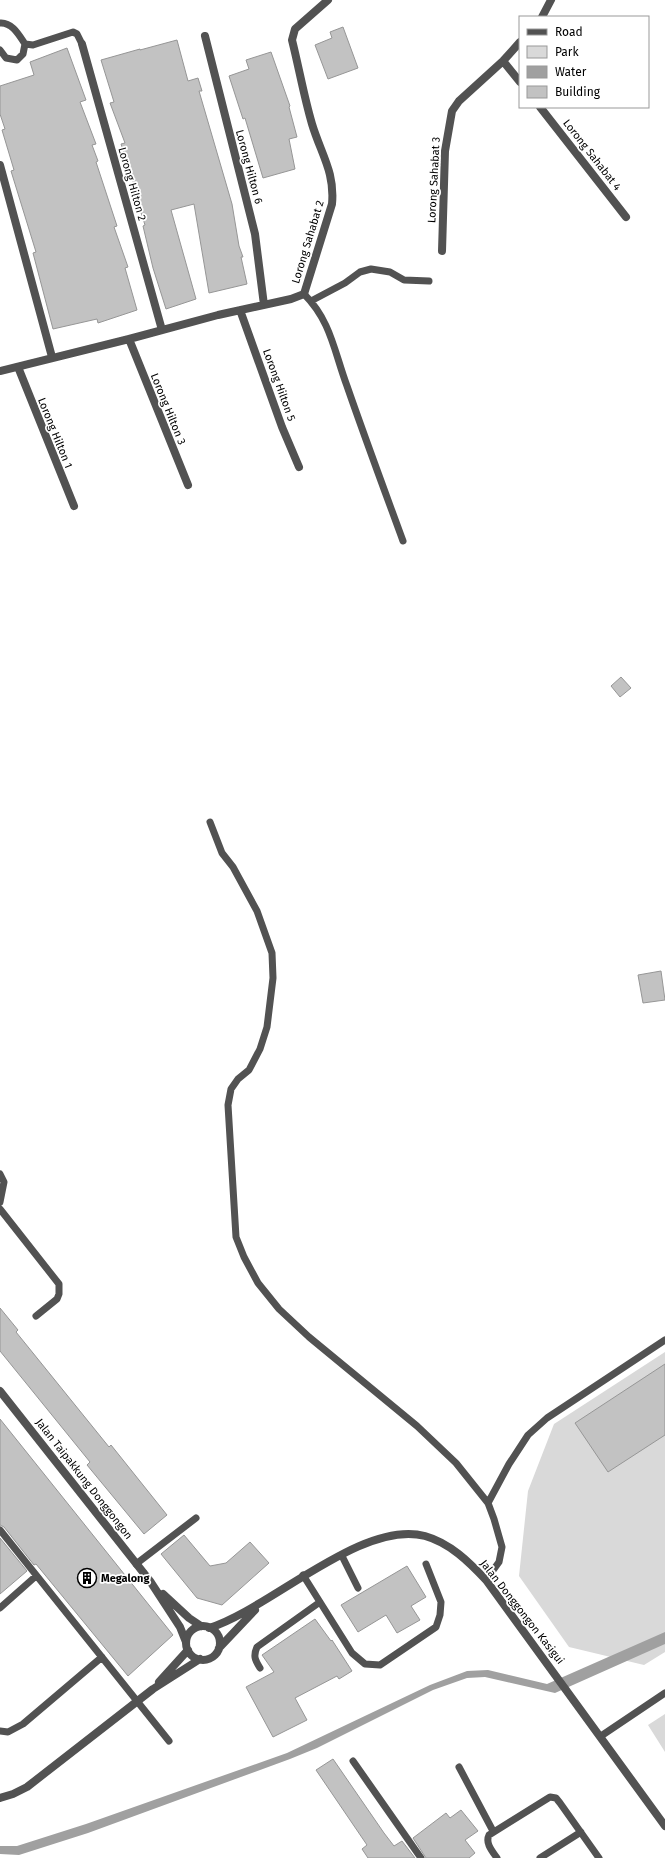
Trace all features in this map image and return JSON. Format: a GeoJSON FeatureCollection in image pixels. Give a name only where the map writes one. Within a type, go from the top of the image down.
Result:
{"type":"FeatureCollection","features":[{"type":"Feature","properties":{"kind":"street","name":"Lorong Sahabat 2"},"geometry":{"type":"LineString","coordinates":[[0,371],[52,357],[129,340],[162,330],[304,294],[332,204],[333,190],[328,162],[312,125],[292,40],[295,29],[328,0]]}},
{"type":"Feature","properties":{"kind":"street"},"geometry":{"type":"LineString","coordinates":[[543,16],[551,0]]}},
{"type":"Feature","properties":{"kind":"street","name":"Lorong Hilton 6"},"geometry":{"type":"LineString","coordinates":[[205,36],[255,234],[264,305]]}},
{"type":"Feature","properties":{"kind":"street","name":"Lorong Sahabat 3"},"geometry":{"type":"LineString","coordinates":[[442,251],[445,151],[452,111],[460,101],[503,61],[519,43]]}},
{"type":"Feature","properties":{"kind":"street","name":"Lorong Hilton 2"},"geometry":{"type":"LineString","coordinates":[[82,44],[162,330]]}},
{"type":"Feature","properties":{"kind":"street"},"geometry":{"type":"LineString","coordinates":[[503,61],[519,81]]}},
{"type":"Feature","properties":{"kind":"street","name":"Lorong Sahabat 4"},"geometry":{"type":"LineString","coordinates":[[541,108],[626,217]]}},
{"type":"Feature","properties":{"kind":"street"},"geometry":{"type":"LineString","coordinates":[[0,166],[52,357]]}},
{"type":"Feature","properties":{"kind":"street","name":"Lorong Hilton 5"},"geometry":{"type":"LineString","coordinates":[[240,310],[282,427],[299,467]]}},
{"type":"Feature","properties":{"kind":"street","name":"Lorong Hilton 3"},"geometry":{"type":"LineString","coordinates":[[129,340],[188,485]]}},
{"type":"Feature","properties":{"kind":"street","name":"Lorong Hilton 1"},"geometry":{"type":"LineString","coordinates":[[18,367],[74,506]]}},
{"type":"Feature","properties":{"kind":"street","name":"Jalan Taipakkung Donggongon"},"geometry":{"type":"LineString","coordinates":[[0,1391],[150,1581],[175,1606],[205,1627]]}},
{"type":"Feature","properties":{"kind":"street","name":"Jalan Donggongon Kasigui"},"geometry":{"type":"LineString","coordinates":[[261,1604],[303,1575],[382,1538],[408,1534],[425,1536],[439,1541],[467,1561],[486,1580],[601,1736],[665,1826]]}},
{"type":"Feature","properties":{"kind":"street","name":"Jalan Taipakkung Donggongon"},"geometry":{"type":"LineString","coordinates":[[150,1581],[180,1627],[187,1646]]}},
{"type":"Feature","properties":{"kind":"street"},"geometry":{"type":"LineString","coordinates":[[200,1659],[190,1654],[187,1646],[189,1633],[197,1627],[205,1627],[230,1620],[261,1604]]}},
{"type":"Feature","properties":{"kind":"street"},"geometry":{"type":"LineString","coordinates":[[0,1798],[13,1794],[27,1787],[153,1688],[200,1659],[213,1656],[261,1604]]}},
{"type":"Feature","properties":{"kind":"street"},"geometry":{"type":"LineString","coordinates":[[205,1627],[213,1630],[219,1638],[219,1648]]}},
{"type":"Feature","properties":{"kind":"street"},"geometry":{"type":"LineString","coordinates":[[153,1688],[187,1646]]}},
{"type":"Feature","properties":{"kind":"lane"},"geometry":{"type":"LineString","coordinates":[[0,23],[5,22],[13,28],[25,44],[33,45],[59,35],[73,32],[77,34],[82,44]]}},
{"type":"Feature","properties":{"kind":"lane"},"geometry":{"type":"LineString","coordinates":[[0,50],[6,58],[17,60],[23,54],[25,44]]}},
{"type":"Feature","properties":{"kind":"lane"},"geometry":{"type":"LineString","coordinates":[[311,301],[345,283],[360,272],[371,269],[390,272],[404,280],[429,281]]}},
{"type":"Feature","properties":{"kind":"lane"},"geometry":{"type":"LineString","coordinates":[[304,294],[325,320],[346,385],[403,541]]}},
{"type":"Feature","properties":{"kind":"lane"},"geometry":{"type":"LineString","coordinates":[[210,822],[222,853],[233,867],[257,911],[272,953],[273,978],[267,1027],[260,1049],[249,1070],[238,1079],[231,1089],[228,1105],[236,1237],[244,1257],[258,1283],[292,1322],[417,1426],[456,1463],[488,1503],[502,1547],[499,1562],[486,1580]]}},
{"type":"Feature","properties":{"kind":"lane"},"geometry":{"type":"LineString","coordinates":[[0,1174],[4,1182],[0,1202]]}},
{"type":"Feature","properties":{"kind":"lane"},"geometry":{"type":"LineString","coordinates":[[0,1209],[58,1284],[59,1294],[57,1298],[36,1316]]}},
{"type":"Feature","properties":{"kind":"lane"},"geometry":{"type":"LineString","coordinates":[[488,1503],[509,1464],[528,1435],[542,1422],[665,1340]]}},
{"type":"Feature","properties":{"kind":"lane"},"geometry":{"type":"LineString","coordinates":[[136,1564],[196,1518]]}},
{"type":"Feature","properties":{"kind":"lane"},"geometry":{"type":"LineString","coordinates":[[0,1530],[169,1741]]}},
{"type":"Feature","properties":{"kind":"lane"},"geometry":{"type":"LineString","coordinates":[[342,1556],[358,1588]]}},
{"type":"Feature","properties":{"kind":"lane"},"geometry":{"type":"LineString","coordinates":[[303,1575],[352,1653],[365,1664],[380,1665],[436,1627],[440,1615],[441,1602],[426,1564]]}},
{"type":"Feature","properties":{"kind":"lane"},"geometry":{"type":"LineString","coordinates":[[0,1608],[36,1576]]}},
{"type":"Feature","properties":{"kind":"lane"},"geometry":{"type":"LineString","coordinates":[[260,1668],[254,1660],[254,1654],[257,1647],[320,1602]]}},
{"type":"Feature","properties":{"kind":"lane"},"geometry":{"type":"LineString","coordinates":[[0,1731],[8,1732],[23,1724],[102,1657]]}},
{"type":"Feature","properties":{"kind":"lane"},"geometry":{"type":"LineString","coordinates":[[601,1736],[665,1693]]}},
{"type":"Feature","properties":{"kind":"lane"},"geometry":{"type":"LineString","coordinates":[[353,1761],[421,1858]]}},
{"type":"Feature","properties":{"kind":"lane"},"geometry":{"type":"LineString","coordinates":[[458,1767],[493,1831]]}},
{"type":"Feature","properties":{"kind":"lane"},"geometry":{"type":"LineString","coordinates":[[497,1858],[487,1839],[493,1831],[550,1797],[556,1798],[599,1858]]}},
{"type":"Feature","properties":{"kind":"lane"},"geometry":{"type":"LineString","coordinates":[[540,1858],[581,1832]]}},
{"type":"Feature","properties":{"kind":"green space"},"geometry":{"type":"Polygon","coordinates":[[[665,1352],[665,1652],[644,1665],[569,1647],[519,1576],[528,1491],[554,1424],[665,1352]]]}},
{"type":"Feature","properties":{"kind":"green space"},"geometry":{"type":"Polygon","coordinates":[[[665,1714],[665,1752],[648,1725],[665,1714]]]}},
{"type":"Feature","properties":{"kind":"water"},"geometry":{"type":"Polygon","coordinates":[[[665,1632],[665,1644],[555,1693],[485,1677],[467,1678],[433,1690],[317,1748],[290,1759],[88,1833],[19,1855],[0,1854],[0,1846],[17,1846],[86,1824],[287,1753],[430,1685],[467,1671],[488,1670],[547,1684],[665,1632]]]}},
{"type":"Feature","properties":{"kind":"building"},"geometry":{"type":"Polygon","coordinates":[[[343,27],[358,68],[328,79],[315,45],[332,38],[330,32],[343,27]]]}},
{"type":"Feature","properties":{"kind":"building"},"geometry":{"type":"Polygon","coordinates":[[[177,40],[188,81],[198,78],[202,91],[199,91],[232,204],[247,284],[209,293],[194,204],[171,210],[196,299],[166,309],[153,268],[143,226],[145,225],[121,144],[125,143],[110,103],[114,102],[101,60],[177,40]]]}},
{"type":"Feature","properties":{"kind":"building"},"geometry":{"type":"Polygon","coordinates":[[[67,48],[86,100],[80,102],[96,144],[92,145],[98,161],[96,162],[117,226],[114,227],[128,267],[125,268],[137,310],[98,323],[97,319],[53,329],[33,253],[36,252],[11,171],[14,170],[2,130],[5,129],[0,114],[0,86],[34,75],[30,62],[67,48]]]}},
{"type":"Feature","properties":{"kind":"building"},"geometry":{"type":"Polygon","coordinates":[[[271,52],[290,106],[297,137],[289,139],[295,169],[263,178],[245,118],[243,119],[229,76],[249,69],[246,60],[271,52]]]}},
{"type":"Feature","properties":{"kind":"building"},"geometry":{"type":"Polygon","coordinates":[[[621,677],[631,688],[620,697],[611,686],[621,677]]]}},
{"type":"Feature","properties":{"kind":"building"},"geometry":{"type":"Polygon","coordinates":[[[661,971],[665,1000],[643,1003],[638,975],[661,971]]]}},
{"type":"Feature","properties":{"kind":"building"},"geometry":{"type":"Polygon","coordinates":[[[0,1308],[18,1330],[16,1332],[109,1447],[111,1445],[167,1515],[144,1534],[87,1465],[90,1462],[0,1351],[0,1308]]]}},
{"type":"Feature","properties":{"kind":"building"},"geometry":{"type":"Polygon","coordinates":[[[665,1364],[665,1435],[608,1472],[575,1423],[665,1364]]]}},
{"type":"Feature","properties":{"kind":"building","name":"Megalong"},"geometry":{"type":"Polygon","coordinates":[[[0,1419],[173,1635],[128,1676],[36,1564],[34,1565],[4,1527],[0,1525],[0,1419]]]}},
{"type":"Feature","properties":{"kind":"building"},"geometry":{"type":"Polygon","coordinates":[[[184,1535],[210,1566],[226,1563],[250,1542],[269,1563],[222,1605],[197,1598],[161,1554],[184,1535]]]}},
{"type":"Feature","properties":{"kind":"building"},"geometry":{"type":"Polygon","coordinates":[[[0,1538],[27,1571],[0,1594],[0,1538]]]}},
{"type":"Feature","properties":{"kind":"building"},"geometry":{"type":"Polygon","coordinates":[[[407,1566],[426,1597],[411,1606],[420,1620],[397,1633],[386,1615],[358,1632],[341,1605],[407,1566]]]}},
{"type":"Feature","properties":{"kind":"building"},"geometry":{"type":"Polygon","coordinates":[[[315,1619],[331,1641],[332,1640],[352,1671],[339,1679],[337,1676],[295,1698],[307,1720],[273,1737],[246,1687],[274,1672],[262,1655],[315,1619]]]}},
{"type":"Feature","properties":{"kind":"building"},"geometry":{"type":"Polygon","coordinates":[[[333,1759],[394,1846],[402,1841],[415,1858],[368,1858],[362,1849],[367,1845],[316,1770],[333,1759]]]}},
{"type":"Feature","properties":{"kind":"building"},"geometry":{"type":"Polygon","coordinates":[[[461,1810],[478,1831],[465,1840],[475,1853],[469,1858],[426,1858],[413,1838],[446,1813],[450,1818],[461,1810]]]}},
{"type":"Feature","properties":{"kind":"place","name":"Megalong"},"geometry":{"type":"Point","coordinates":[87,1578]}}]}
